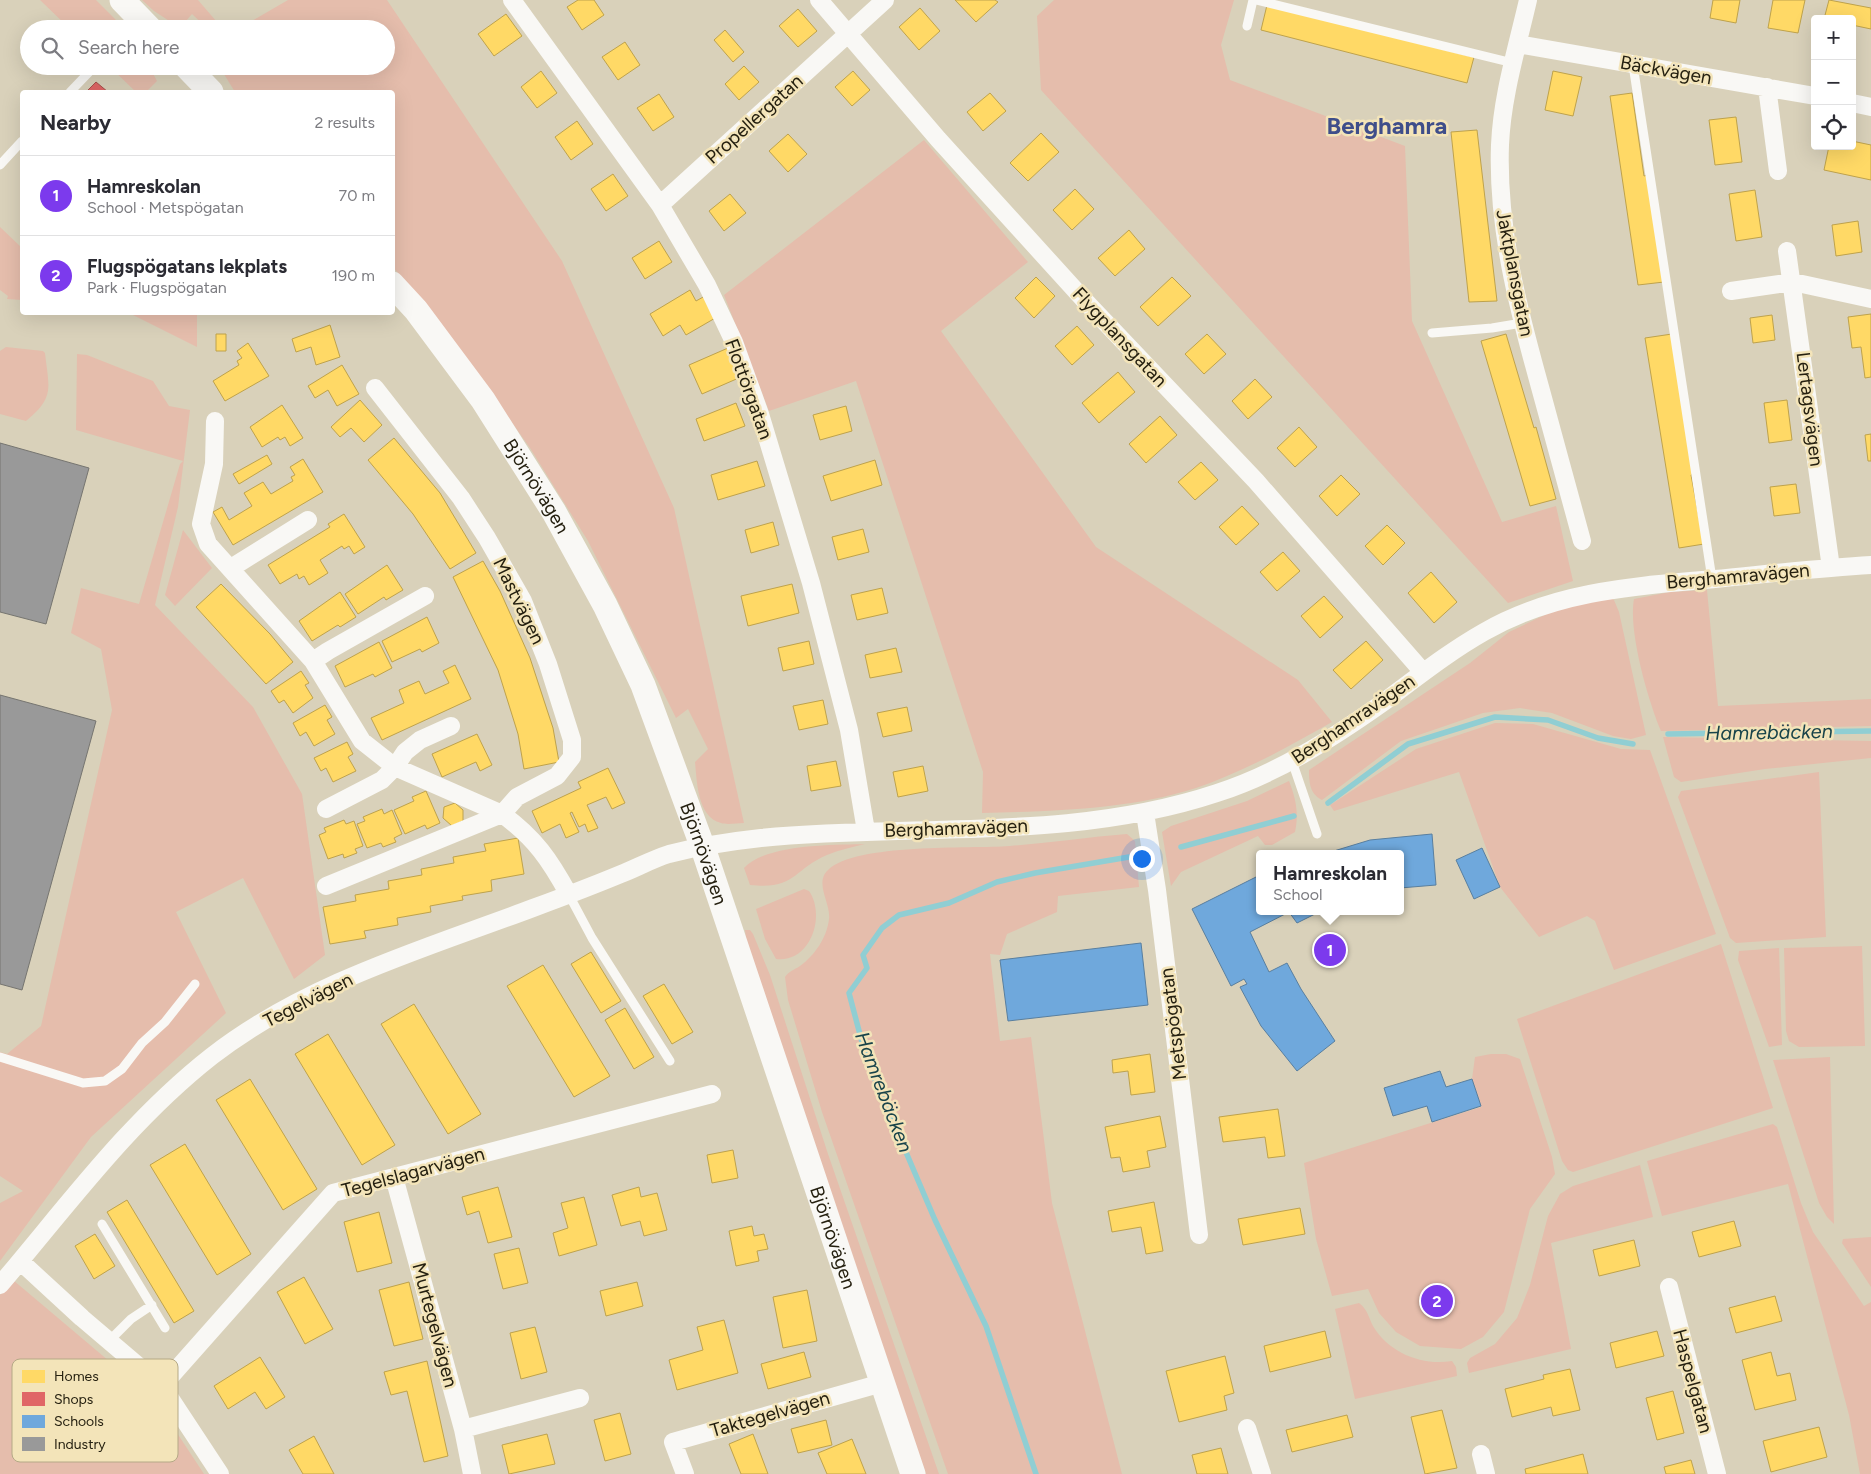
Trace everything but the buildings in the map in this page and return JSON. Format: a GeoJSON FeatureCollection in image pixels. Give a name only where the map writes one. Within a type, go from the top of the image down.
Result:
{"type":"FeatureCollection","features":[{"type":"Feature","properties":{"kind":"main road"},"geometry":{"type":"LineString","coordinates":[[122,0],[141,20]]}},
{"type":"Feature","properties":{"kind":"main road"},"geometry":{"type":"LineString","coordinates":[[195,75],[209,90]]}},
{"type":"Feature","properties":{"kind":"main road","name":"Björnövägen"},"geometry":{"type":"LineString","coordinates":[[395,287],[416,310],[482,400],[568,538],[605,605],[643,685],[703,848],[913,1474]]}},
{"type":"Feature","properties":{"kind":"street","name":"Flottörgatan"},"geometry":{"type":"LineString","coordinates":[[512,0],[660,205],[707,286],[734,342],[760,414],[811,583],[848,730],[866,831]]}},
{"type":"Feature","properties":{"kind":"street","name":"Flygplansgatan"},"geometry":{"type":"LineString","coordinates":[[820,0],[938,139],[1086,302],[1256,481],[1423,672]]}},
{"type":"Feature","properties":{"kind":"street","name":"Propellergatan"},"geometry":{"type":"LineString","coordinates":[[660,205],[885,0]]}},
{"type":"Feature","properties":{"kind":"street","name":"Jaktplansgatan"},"geometry":{"type":"LineString","coordinates":[[1528,0],[1507,89],[1500,144],[1500,190],[1505,240],[1522,323],[1582,541]]}},
{"type":"Feature","properties":{"kind":"street","name":"Bäckvägen"},"geometry":{"type":"LineString","coordinates":[[1518,44],[1811,95]]}},
{"type":"Feature","properties":{"kind":"street"},"geometry":{"type":"LineString","coordinates":[[1767,87],[1778,171]]}},
{"type":"Feature","properties":{"kind":"street"},"geometry":{"type":"LineString","coordinates":[[1856,104],[1871,107]]}},
{"type":"Feature","properties":{"kind":"street","name":"Lertagsvägen"},"geometry":{"type":"LineString","coordinates":[[1787,251],[1793,282],[1831,568]]}},
{"type":"Feature","properties":{"kind":"street"},"geometry":{"type":"LineString","coordinates":[[1731,292],[1793,282],[1871,299]]}},
{"type":"Feature","properties":{"kind":"street","name":"Mastvägen"},"geometry":{"type":"LineString","coordinates":[[326,886],[502,814],[518,797],[557,776],[572,757],[572,740],[548,664],[523,601],[487,538],[461,498],[375,388]]}},
{"type":"Feature","properties":{"kind":"street"},"geometry":{"type":"LineString","coordinates":[[215,421],[214,464],[202,524],[208,544],[314,662],[362,741],[395,767],[502,814],[534,839],[550,859],[569,895]]}},
{"type":"Feature","properties":{"kind":"street"},"geometry":{"type":"LineString","coordinates":[[230,568],[308,520]]}},
{"type":"Feature","properties":{"kind":"street","name":"Berghamravägen"},"geometry":{"type":"LineString","coordinates":[[703,848],[760,839],[866,831],[1002,828],[1145,813],[1220,793],[1292,761],[1379,705],[1423,672],[1483,632],[1519,614],[1564,599],[1614,588],[1871,565]]}},
{"type":"Feature","properties":{"kind":"street"},"geometry":{"type":"LineString","coordinates":[[314,662],[328,651],[425,596]]}},
{"type":"Feature","properties":{"kind":"street"},"geometry":{"type":"LineString","coordinates":[[326,809],[382,780],[395,767],[405,752],[420,740],[450,726]]}},
{"type":"Feature","properties":{"kind":"street","name":"Metspögatan"},"geometry":{"type":"LineString","coordinates":[[1145,813],[1157,890],[1199,1235]]}},
{"type":"Feature","properties":{"kind":"street","name":"Tegelvägen"},"geometry":{"type":"LineString","coordinates":[[0,1285],[107,1155],[148,1112],[181,1082],[261,1023],[328,987],[382,964],[569,895],[668,854],[703,848]]}},
{"type":"Feature","properties":{"kind":"street","name":"Tegelslagarvägen"},"geometry":{"type":"LineString","coordinates":[[178,1368],[333,1192],[712,1094]]}},
{"type":"Feature","properties":{"kind":"street","name":"Murtegelvägen"},"geometry":{"type":"LineString","coordinates":[[394,1177],[463,1429],[472,1474]]}},
{"type":"Feature","properties":{"kind":"street"},"geometry":{"type":"LineString","coordinates":[[20,1261],[130,1359]]}},
{"type":"Feature","properties":{"kind":"street","name":"Haspelgatan"},"geometry":{"type":"LineString","coordinates":[[1669,1287],[1717,1474]]}},
{"type":"Feature","properties":{"kind":"street","name":"Taktegelvägen"},"geometry":{"type":"LineString","coordinates":[[685,1474],[673,1442],[882,1383]]}},
{"type":"Feature","properties":{"kind":"street"},"geometry":{"type":"LineString","coordinates":[[463,1429],[580,1398]]}},
{"type":"Feature","properties":{"kind":"street"},"geometry":{"type":"LineString","coordinates":[[178,1410],[220,1474]]}},
{"type":"Feature","properties":{"kind":"street"},"geometry":{"type":"LineString","coordinates":[[1248,1428],[1262,1474]]}},
{"type":"Feature","properties":{"kind":"street"},"geometry":{"type":"LineString","coordinates":[[1481,1454],[1486,1474]]}},
{"type":"Feature","properties":{"kind":"lane"},"geometry":{"type":"LineString","coordinates":[[1247,26],[1255,0],[1513,63]]}},
{"type":"Feature","properties":{"kind":"lane"},"geometry":{"type":"LineString","coordinates":[[1634,65],[1712,579]]}},
{"type":"Feature","properties":{"kind":"lane"},"geometry":{"type":"LineString","coordinates":[[72,90],[86,75]]}},
{"type":"Feature","properties":{"kind":"lane"},"geometry":{"type":"LineString","coordinates":[[0,165],[20,143]]}},
{"type":"Feature","properties":{"kind":"lane"},"geometry":{"type":"LineString","coordinates":[[1432,333],[1492,328],[1522,323]]}},
{"type":"Feature","properties":{"kind":"lane"},"geometry":{"type":"LineString","coordinates":[[1292,761],[1317,834]]}},
{"type":"Feature","properties":{"kind":"lane"},"geometry":{"type":"LineString","coordinates":[[569,895],[592,938],[670,1061]]}},
{"type":"Feature","properties":{"kind":"lane"},"geometry":{"type":"LineString","coordinates":[[0,1057],[83,1084],[105,1081],[122,1069],[142,1043],[164,1022],[195,984]]}},
{"type":"Feature","properties":{"kind":"lane"},"geometry":{"type":"LineString","coordinates":[[102,1224],[165,1328]]}},
{"type":"Feature","properties":{"kind":"lane"},"geometry":{"type":"LineString","coordinates":[[109,1341],[131,1319],[152,1305]]}},
{"type":"Feature","properties":{"kind":"shaded area"},"geometry":{"type":"Polygon","coordinates":[[[40,0],[96,0],[116,20],[61,20],[40,0]]]}},
{"type":"Feature","properties":{"kind":"shaded area"},"geometry":{"type":"Polygon","coordinates":[[[142,0],[198,0],[215,20],[198,20],[192,14],[187,20],[168,20],[142,0]]]}},
{"type":"Feature","properties":{"kind":"shaded area"},"geometry":{"type":"Polygon","coordinates":[[[288,0],[387,0],[562,261],[674,508],[744,823],[721,823],[707,814],[700,797],[695,762],[708,749],[688,709],[676,718],[588,541],[530,448],[460,349],[395,269],[395,90],[234,90],[225,75],[395,75],[395,20],[254,20],[288,0]]]}},
{"type":"Feature","properties":{"kind":"shaded area"},"geometry":{"type":"Polygon","coordinates":[[[1054,0],[1234,0],[1221,45],[1230,80],[1405,146],[1412,321],[1502,522],[1556,506],[1573,581],[1508,603],[1041,90],[1037,16],[1054,0]]]}},
{"type":"Feature","properties":{"kind":"shaded area"},"geometry":{"type":"Polygon","coordinates":[[[118,75],[154,75],[157,81],[148,90],[134,90],[118,75]]]}},
{"type":"Feature","properties":{"kind":"shaded area"},"geometry":{"type":"Polygon","coordinates":[[[924,140],[1028,262],[941,331],[1096,547],[1298,680],[1332,722],[1232,774],[1196,788],[1170,795],[1143,801],[1090,808],[982,813],[983,772],[856,381],[769,411],[724,295],[924,140]]]}},
{"type":"Feature","properties":{"kind":"shaded area"},"geometry":{"type":"Polygon","coordinates":[[[0,227],[20,246],[20,300],[7,299],[8,296],[0,290],[0,227]]]}},
{"type":"Feature","properties":{"kind":"shaded area"},"geometry":{"type":"Polygon","coordinates":[[[133,315],[197,315],[197,347],[133,315]]]}},
{"type":"Feature","properties":{"kind":"shaded area"},"geometry":{"type":"Polygon","coordinates":[[[6,347],[43,351],[45,353],[48,392],[42,405],[26,421],[0,414],[0,351],[6,347]]]}},
{"type":"Feature","properties":{"kind":"shaded area"},"geometry":{"type":"Polygon","coordinates":[[[77,354],[87,355],[153,381],[169,406],[190,410],[178,507],[155,605],[253,707],[302,794],[325,955],[294,979],[243,878],[176,912],[226,1013],[91,1137],[0,1261],[0,1203],[23,1191],[0,1176],[0,1052],[7,1054],[41,1026],[112,710],[101,649],[71,633],[81,588],[139,604],[180,464],[183,461],[76,430],[77,354]]]}},
{"type":"Feature","properties":{"kind":"shaded area"},"geometry":{"type":"Polygon","coordinates":[[[183,530],[212,568],[175,606],[165,595],[183,530]]]}},
{"type":"Feature","properties":{"kind":"shaded area"},"geometry":{"type":"Polygon","coordinates":[[[1707,590],[1718,706],[1871,699],[1871,726],[1661,731],[1650,702],[1636,647],[1633,613],[1634,599],[1670,592],[1707,590]]]}},
{"type":"Feature","properties":{"kind":"shaded area"},"geometry":{"type":"Polygon","coordinates":[[[1608,595],[1614,600],[1619,612],[1646,735],[1631,739],[1613,736],[1552,713],[1520,708],[1483,713],[1401,741],[1322,800],[1315,795],[1310,784],[1309,770],[1470,663],[1509,632],[1551,612],[1608,595]]]}},
{"type":"Feature","properties":{"kind":"shaded area"},"geometry":{"type":"Polygon","coordinates":[[[1495,723],[1533,724],[1621,749],[1650,750],[1716,934],[1614,970],[1595,921],[1587,916],[1539,937],[1500,887],[1459,772],[1334,811],[1330,805],[1416,749],[1495,723]]]}},
{"type":"Feature","properties":{"kind":"shaded area"},"geometry":{"type":"Polygon","coordinates":[[[1663,737],[1871,741],[1871,758],[1765,769],[1681,782],[1674,777],[1663,737]]]}},
{"type":"Feature","properties":{"kind":"shaded area"},"geometry":{"type":"Polygon","coordinates":[[[1819,772],[1826,937],[1736,943],[1730,938],[1678,797],[1681,791],[1819,772]]]}},
{"type":"Feature","properties":{"kind":"shaded area"},"geometry":{"type":"Polygon","coordinates":[[[1289,781],[1296,806],[1295,832],[1272,845],[1265,845],[1258,836],[1181,872],[1171,886],[1162,832],[1171,826],[1247,801],[1289,781]]]}},
{"type":"Feature","properties":{"kind":"shaded area"},"geometry":{"type":"Polygon","coordinates":[[[1127,834],[1135,841],[1139,887],[1058,896],[1057,912],[1007,934],[1000,955],[990,954],[1000,1041],[1031,1037],[1052,1203],[1122,1474],[948,1474],[822,1112],[788,1000],[785,977],[810,957],[823,940],[829,919],[823,887],[824,875],[842,861],[862,855],[887,851],[1010,846],[1127,834]]]}},
{"type":"Feature","properties":{"kind":"shaded area"},"geometry":{"type":"Polygon","coordinates":[[[865,844],[827,855],[793,878],[777,885],[750,885],[744,868],[754,860],[784,850],[801,847],[865,844]]]}},
{"type":"Feature","properties":{"kind":"shaded area"},"geometry":{"type":"Polygon","coordinates":[[[804,889],[809,891],[814,901],[816,912],[812,936],[806,946],[798,953],[788,958],[776,959],[765,939],[756,909],[804,889]]]}},
{"type":"Feature","properties":{"kind":"shaded area"},"geometry":{"type":"Polygon","coordinates":[[[745,930],[750,930],[753,934],[770,975],[828,1154],[939,1474],[926,1474],[746,938],[745,930]]]}},
{"type":"Feature","properties":{"kind":"shaded area"},"geometry":{"type":"Polygon","coordinates":[[[1721,944],[1773,1108],[1573,1172],[1568,1170],[1562,1161],[1517,1019],[1721,944]]]}},
{"type":"Feature","properties":{"kind":"shaded area"},"geometry":{"type":"Polygon","coordinates":[[[1862,946],[1865,1046],[1799,1047],[1789,1041],[1786,1031],[1784,948],[1862,946]]]}},
{"type":"Feature","properties":{"kind":"shaded area"},"geometry":{"type":"Polygon","coordinates":[[[1779,948],[1782,1045],[1769,1047],[1738,960],[1739,951],[1779,948]]]}},
{"type":"Feature","properties":{"kind":"shaded area"},"geometry":{"type":"Polygon","coordinates":[[[1506,1054],[1520,1059],[1552,1157],[1555,1174],[1530,1209],[1504,1312],[1483,1337],[1461,1349],[1420,1346],[1396,1332],[1379,1313],[1368,1289],[1332,1296],[1316,1239],[1304,1163],[1481,1107],[1472,1079],[1475,1057],[1506,1054]]]}},
{"type":"Feature","properties":{"kind":"shaded area"},"geometry":{"type":"Polygon","coordinates":[[[1830,1057],[1834,1224],[1827,1217],[1819,1203],[1773,1060],[1830,1057]]]}},
{"type":"Feature","properties":{"kind":"shaded area"},"geometry":{"type":"Polygon","coordinates":[[[1773,1124],[1777,1127],[1801,1203],[1813,1232],[1864,1306],[1871,1302],[1871,1474],[1860,1474],[1849,1415],[1788,1184],[1662,1216],[1647,1161],[1773,1124]]]}},
{"type":"Feature","properties":{"kind":"shaded area"},"geometry":{"type":"Polygon","coordinates":[[[1640,1165],[1653,1217],[1551,1243],[1571,1349],[1469,1373],[1467,1363],[1470,1358],[1495,1344],[1517,1318],[1530,1285],[1548,1216],[1560,1194],[1573,1186],[1640,1165]]]}},
{"type":"Feature","properties":{"kind":"shaded area"},"geometry":{"type":"Polygon","coordinates":[[[1871,1237],[1871,1287],[1842,1243],[1843,1239],[1871,1237]]]}},
{"type":"Feature","properties":{"kind":"shaded area"},"geometry":{"type":"Polygon","coordinates":[[[13,1280],[107,1359],[12,1359],[12,1462],[178,1462],[178,1435],[204,1474],[0,1474],[0,1295],[13,1280]]]}},
{"type":"Feature","properties":{"kind":"shaded area"},"geometry":{"type":"Polygon","coordinates":[[[1359,1303],[1366,1311],[1373,1326],[1388,1344],[1418,1359],[1441,1362],[1452,1361],[1456,1367],[1457,1376],[1355,1399],[1335,1309],[1359,1303]]]}},
{"type":"Feature","properties":{"kind":"waterway","name":"Hamrebäcken"},"geometry":{"type":"LineString","coordinates":[[1328,803],[1408,744],[1495,717],[1548,720],[1598,738],[1633,744]]}},
{"type":"Feature","properties":{"kind":"waterway","name":"Hamrebäcken"},"geometry":{"type":"LineString","coordinates":[[1668,734],[1871,731]]}},
{"type":"Feature","properties":{"kind":"waterway","name":"Hamrebäcken"},"geometry":{"type":"LineString","coordinates":[[1181,847],[1294,816]]}},
{"type":"Feature","properties":{"kind":"waterway","name":"Hamrebäcken"},"geometry":{"type":"LineString","coordinates":[[1036,1474],[986,1326],[935,1220],[867,1061],[849,993],[867,968],[863,955],[882,928],[899,915],[949,903],[997,882],[1035,873],[1129,857]]}},
{"type":"Feature","properties":{"kind":"place","name":"Hamreskolan"},"geometry":{"type":"Point","coordinates":[1330,950]}},
{"type":"Feature","properties":{"kind":"place","name":"Flugspögatans lekplats"},"geometry":{"type":"Point","coordinates":[1437,1301]}},
{"type":"Feature","properties":{"kind":"district","name":"Berghamra"},"geometry":{"type":"Point","coordinates":[1387,125]}}]}
